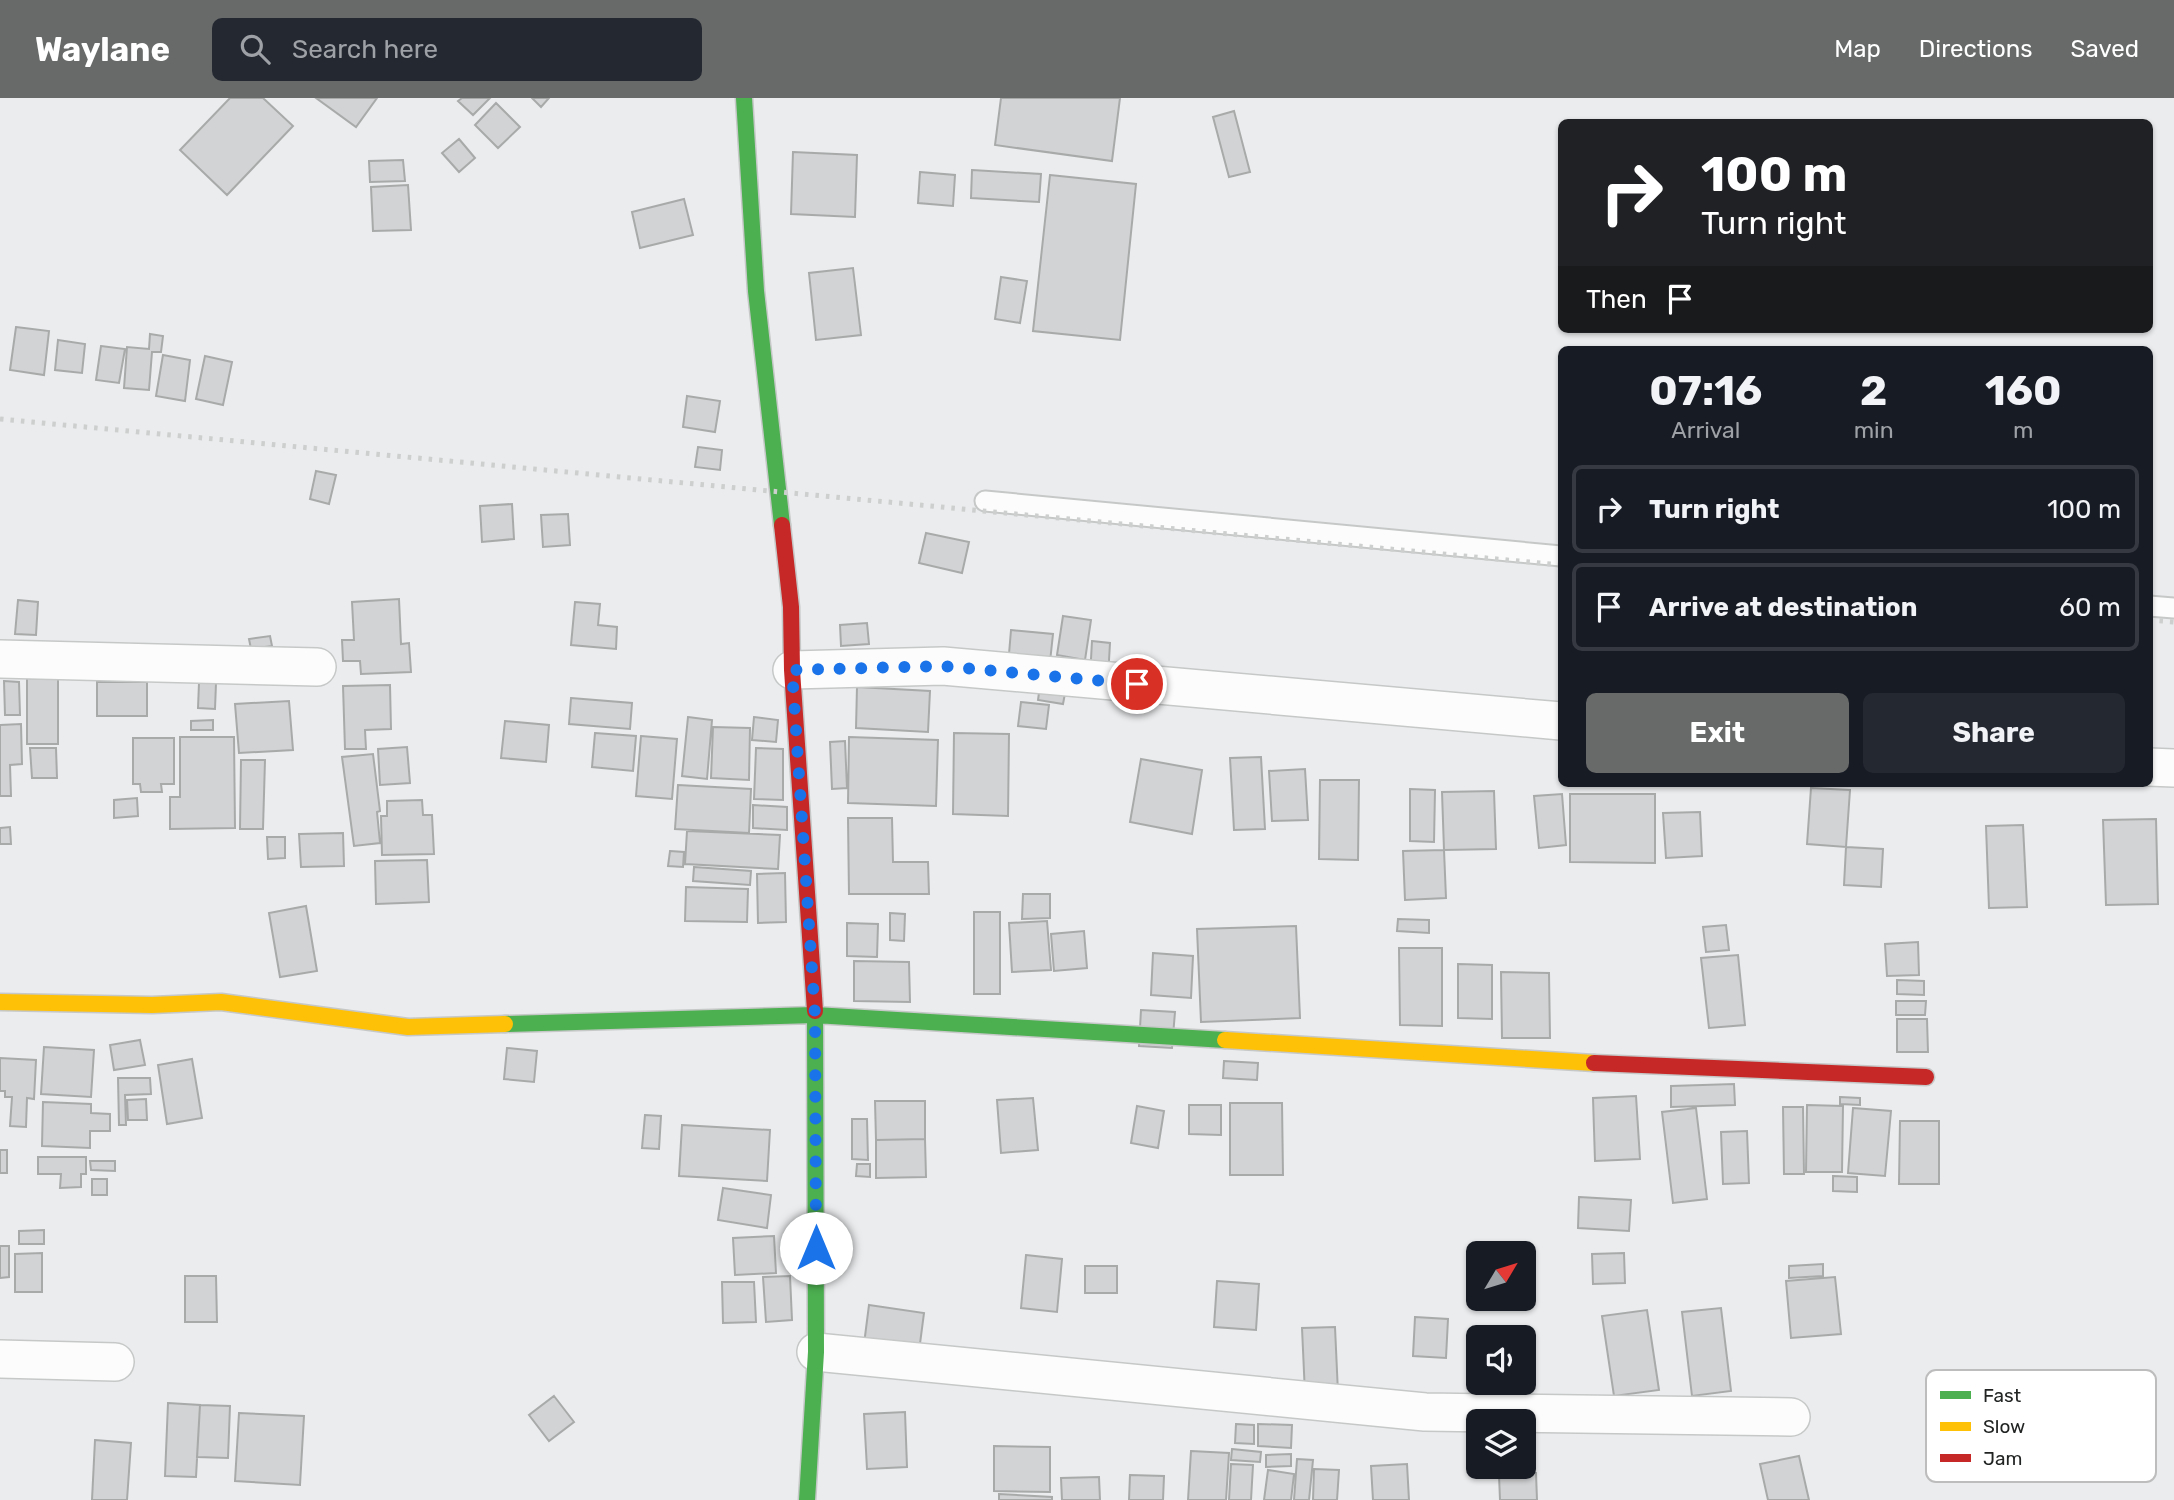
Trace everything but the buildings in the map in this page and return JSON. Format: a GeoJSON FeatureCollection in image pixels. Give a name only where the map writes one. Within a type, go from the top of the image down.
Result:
{"type":"FeatureCollection","features":[{"type":"Feature","properties":{"kind":"street"},"geometry":{"type":"LineString","coordinates":[[744,98],[757,291],[791,607],[792,670],[815,1015],[816,1352],[807,1500]]}},
{"type":"Feature","properties":{"kind":"street"},"geometry":{"type":"LineString","coordinates":[[0,659],[317,667]]}},
{"type":"Feature","properties":{"kind":"street"},"geometry":{"type":"LineString","coordinates":[[792,670],[943,666],[1558,721]]}},
{"type":"Feature","properties":{"kind":"street"},"geometry":{"type":"LineString","coordinates":[[2153,767],[2174,768]]}},
{"type":"Feature","properties":{"kind":"street"},"geometry":{"type":"LineString","coordinates":[[0,1002],[152,1005],[220,1002],[408,1027],[815,1015],[1611,1064],[1926,1077]]}},
{"type":"Feature","properties":{"kind":"street"},"geometry":{"type":"LineString","coordinates":[[816,1352],[1425,1412],[1791,1416]]}},
{"type":"Feature","properties":{"kind":"street"},"geometry":{"type":"LineString","coordinates":[[0,1359],[115,1362]]}},
{"type":"Feature","properties":{"kind":"lane"},"geometry":{"type":"LineString","coordinates":[[985,500],[1558,556]]}},
{"type":"Feature","properties":{"kind":"lane"},"geometry":{"type":"LineString","coordinates":[[2153,606],[2174,608]]}},
{"type":"Feature","properties":{"kind":"railway"},"geometry":{"type":"LineString","coordinates":[[0,419],[1558,565]]}},
{"type":"Feature","properties":{"kind":"railway"},"geometry":{"type":"LineString","coordinates":[[2153,620],[2174,622]]}},
{"type":"Feature","properties":{"kind":"traffic: fast"},"geometry":{"type":"LineString","coordinates":[[744,98],[756,291],[782,525]]}},
{"type":"Feature","properties":{"kind":"traffic: fast"},"geometry":{"type":"LineString","coordinates":[[807,1500],[816,1352],[815,1011]]}},
{"type":"Feature","properties":{"kind":"traffic: fast"},"geometry":{"type":"LineString","coordinates":[[505,1024],[815,1015],[1225,1040]]}},
{"type":"Feature","properties":{"kind":"traffic: slow"},"geometry":{"type":"LineString","coordinates":[[0,1002],[152,1005],[221,1002],[408,1027],[505,1024]]}},
{"type":"Feature","properties":{"kind":"traffic: slow"},"geometry":{"type":"LineString","coordinates":[[1225,1040],[1594,1063]]}},
{"type":"Feature","properties":{"kind":"traffic: jam"},"geometry":{"type":"LineString","coordinates":[[782,525],[791,607],[792,670],[815,1011]]}},
{"type":"Feature","properties":{"kind":"traffic: jam"},"geometry":{"type":"LineString","coordinates":[[1594,1063],[1926,1077]]}},
{"type":"Feature","properties":{"kind":"route"},"geometry":{"type":"LineString","coordinates":[[816,1248],[815,1015],[792,670],[943,666],[1137,684]]}}]}
